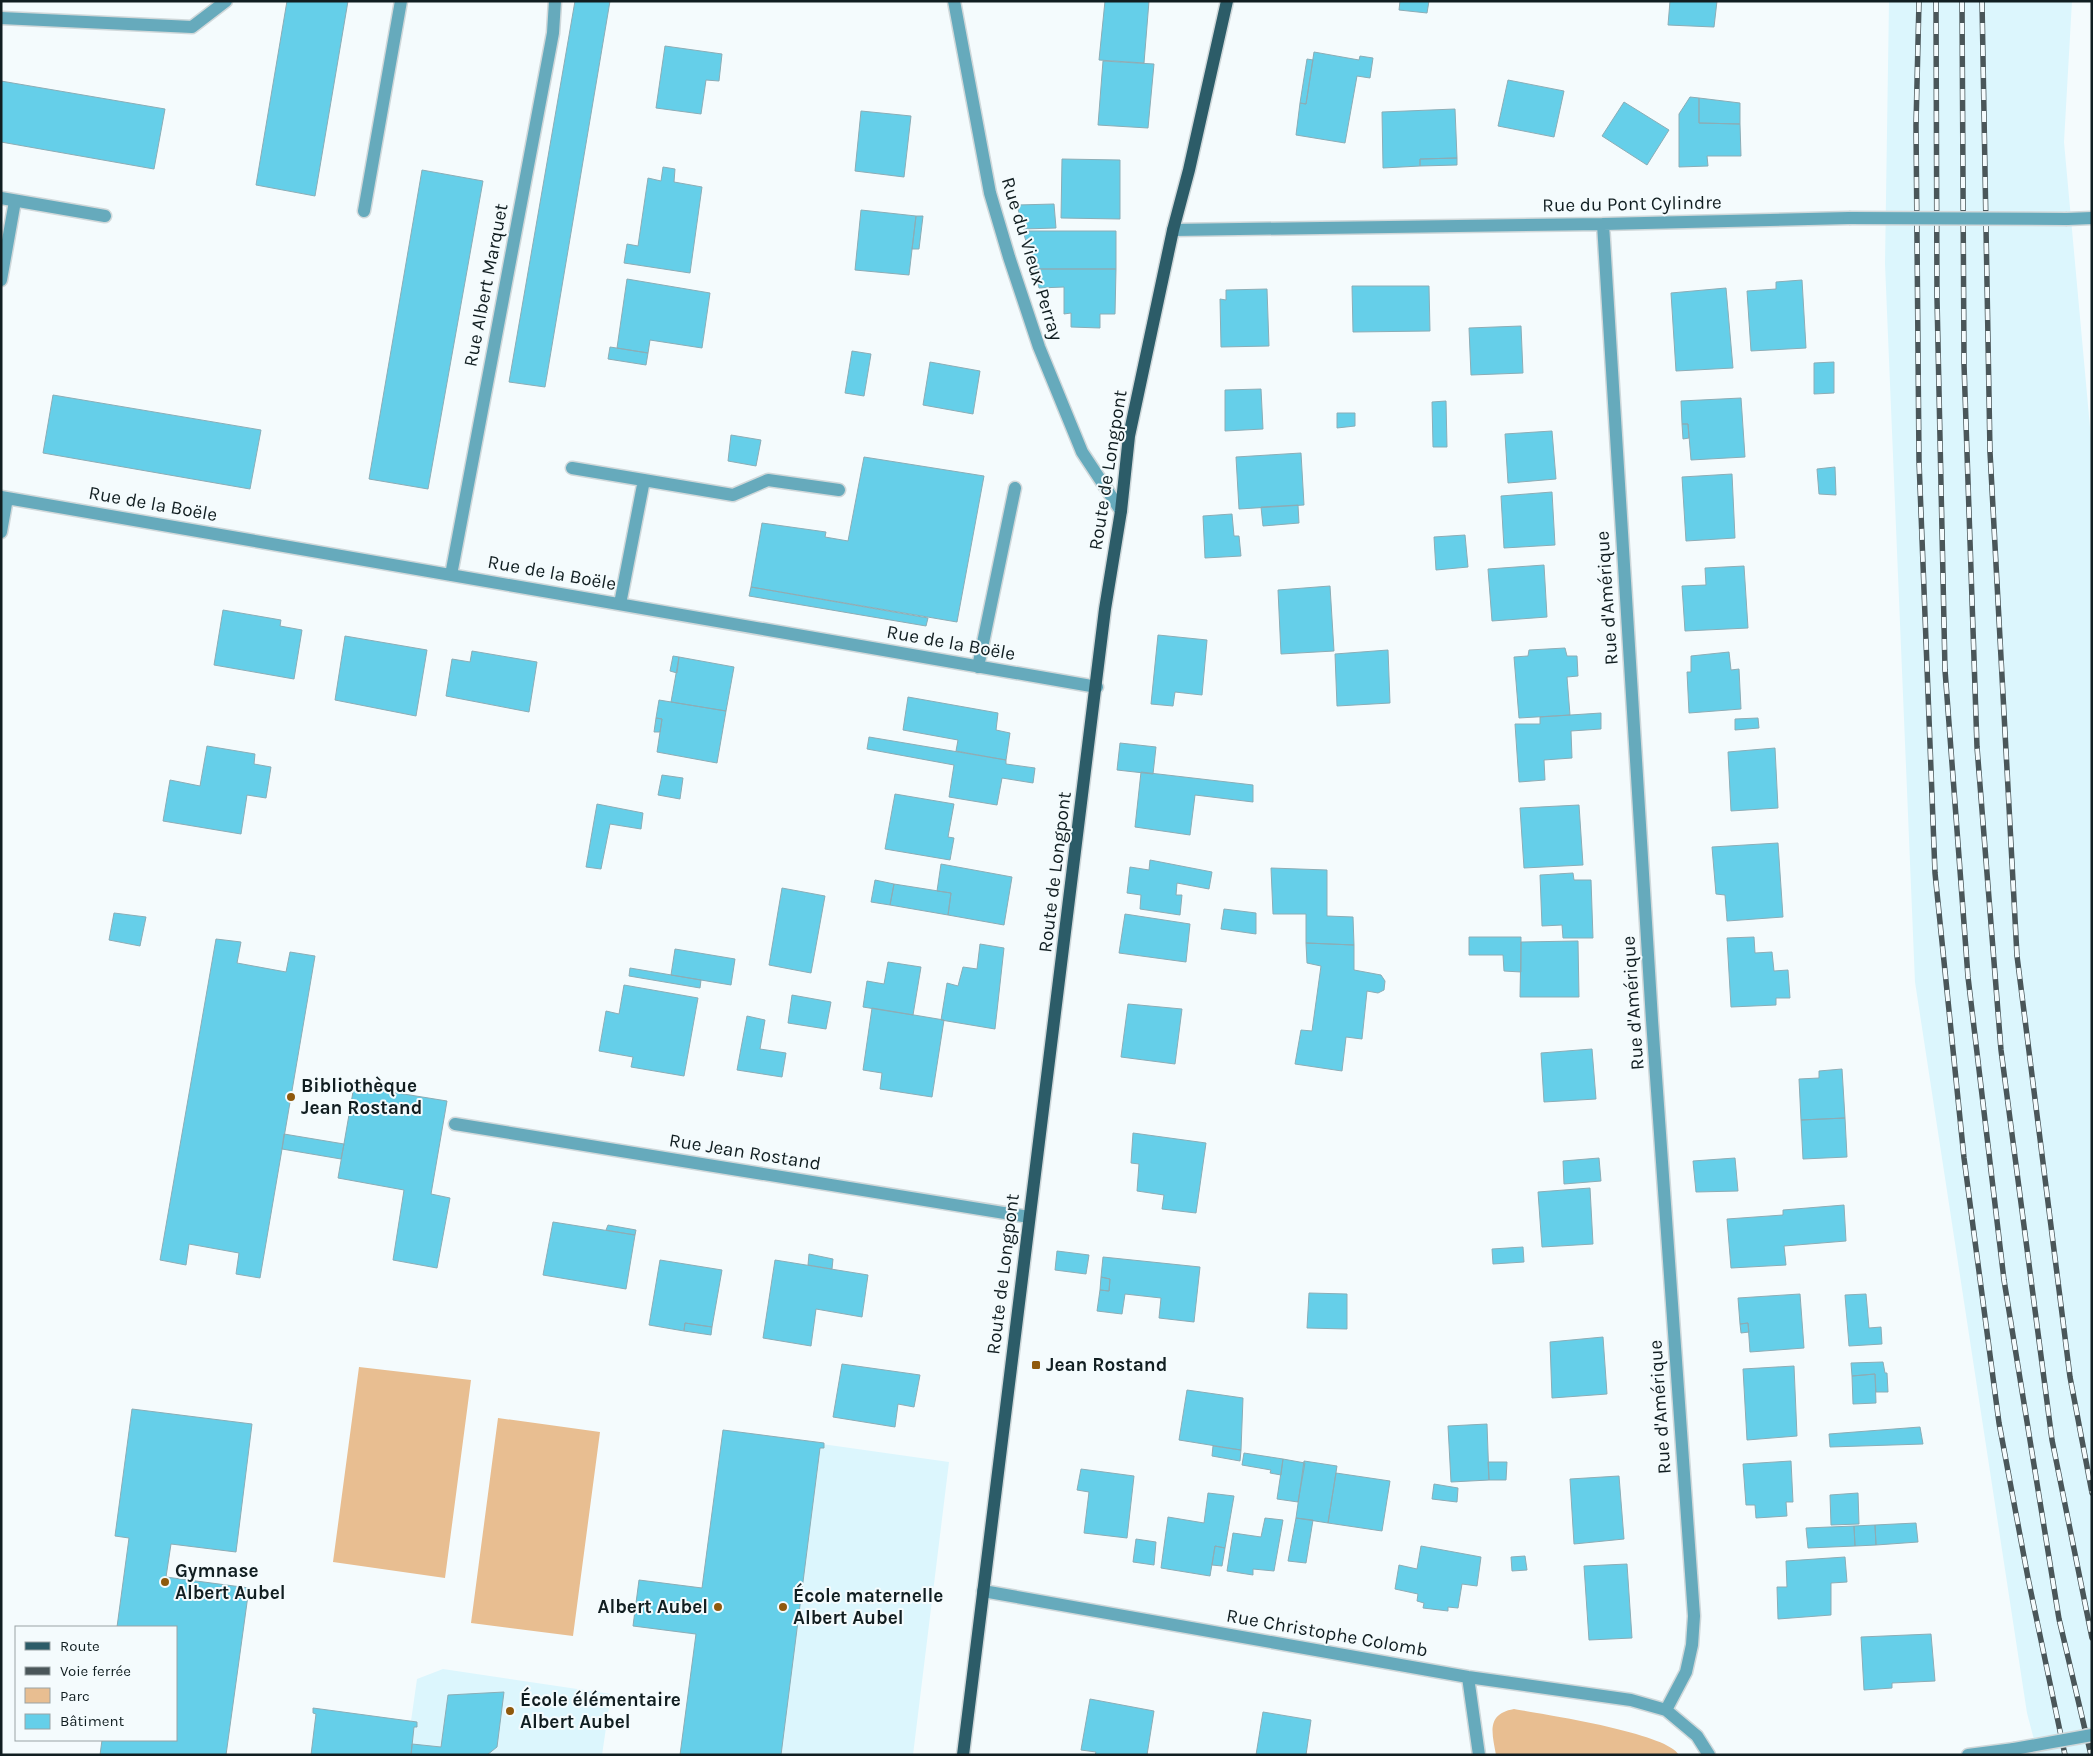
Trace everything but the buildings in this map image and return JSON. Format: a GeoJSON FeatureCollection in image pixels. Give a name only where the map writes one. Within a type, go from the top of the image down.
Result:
{"type":"FeatureCollection","features":[{"type":"Feature","properties":{"kind":"main road","name":"Route de Longpont"},"geometry":{"type":"LineString","coordinates":[[964,1755],[1029,1217],[1106,609],[1121,511],[1129,436],[1173,230],[1189,170],[1227,1]]}},
{"type":"Feature","properties":{"kind":"street"},"geometry":{"type":"LineString","coordinates":[[1,18],[192,27],[226,1]]}},
{"type":"Feature","properties":{"kind":"street"},"geometry":{"type":"LineString","coordinates":[[364,211],[401,1]]}},
{"type":"Feature","properties":{"kind":"street","name":"Rue Albert Marquet"},"geometry":{"type":"LineString","coordinates":[[451,575],[553,33],[555,1]]}},
{"type":"Feature","properties":{"kind":"street","name":"Rue du Vieux Perray"},"geometry":{"type":"LineString","coordinates":[[954,1],[990,193],[1009,257],[1039,347],[1082,452],[1121,511]]}},
{"type":"Feature","properties":{"kind":"street"},"geometry":{"type":"LineString","coordinates":[[1,198],[105,216]]}},
{"type":"Feature","properties":{"kind":"street"},"geometry":{"type":"LineString","coordinates":[[1,280],[15,201]]}},
{"type":"Feature","properties":{"kind":"street","name":"Rue du Pont Cylindre"},"geometry":{"type":"LineString","coordinates":[[1173,230],[1602,224],[1849,218],[2092,218]]}},
{"type":"Feature","properties":{"kind":"street","name":"Rue d'Amérique"},"geometry":{"type":"LineString","coordinates":[[1602,224],[1652,1020],[1694,1616],[1692,1645],[1686,1672],[1666,1710]]}},
{"type":"Feature","properties":{"kind":"street"},"geometry":{"type":"LineString","coordinates":[[572,468],[733,495],[768,480],[839,490]]}},
{"type":"Feature","properties":{"kind":"street"},"geometry":{"type":"LineString","coordinates":[[620,604],[644,480]]}},
{"type":"Feature","properties":{"kind":"street"},"geometry":{"type":"LineString","coordinates":[[978,667],[1015,488]]}},
{"type":"Feature","properties":{"kind":"street"},"geometry":{"type":"LineString","coordinates":[[1,532],[4,497]]}},
{"type":"Feature","properties":{"kind":"street","name":"Rue de la Boële"},"geometry":{"type":"LineString","coordinates":[[4,497],[1097,687]]}},
{"type":"Feature","properties":{"kind":"street","name":"Rue Jean Rostand"},"geometry":{"type":"LineString","coordinates":[[455,1124],[1029,1217]]}},
{"type":"Feature","properties":{"kind":"street","name":"Rue Christophe Colomb"},"geometry":{"type":"LineString","coordinates":[[983,1591],[1468,1677],[1631,1700],[1666,1710]]}},
{"type":"Feature","properties":{"kind":"street"},"geometry":{"type":"LineString","coordinates":[[1468,1677],[1479,1755]]}},
{"type":"Feature","properties":{"kind":"street"},"geometry":{"type":"LineString","coordinates":[[1666,1710],[1697,1736],[1709,1755]]}},
{"type":"Feature","properties":{"kind":"street"},"geometry":{"type":"LineString","coordinates":[[1968,1755],[2092,1735]]}},
{"type":"Feature","properties":{"kind":"shaded area"},"geometry":{"type":"Polygon","coordinates":[[[1889,1],[2072,1],[2064,142],[2092,449],[2092,1755],[2038,1755],[2027,1713],[1915,982],[1885,264],[1889,1]]]}},
{"type":"Feature","properties":{"kind":"shaded area","name":"École maternelle Albert Aubel"},"geometry":{"type":"Polygon","coordinates":[[[723,1430],[949,1462],[913,1755],[680,1755],[696,1635],[633,1626],[639,1580],[702,1588],[723,1430]]]}},
{"type":"Feature","properties":{"kind":"shaded area","name":"École élémentaire Albert Aubel"},"geometry":{"type":"Polygon","coordinates":[[[443,1669],[611,1694],[602,1755],[311,1755],[316,1714],[313,1713],[313,1708],[411,1721],[417,1679],[443,1669]]]}},
{"type":"Feature","properties":{"kind":"green space"},"geometry":{"type":"Polygon","coordinates":[[[359,1367],[471,1380],[445,1578],[333,1562],[359,1367]]]}},
{"type":"Feature","properties":{"kind":"green space"},"geometry":{"type":"Polygon","coordinates":[[[498,1418],[600,1432],[573,1636],[471,1623],[498,1418]]]}},
{"type":"Feature","properties":{"kind":"green space"},"geometry":{"type":"Polygon","coordinates":[[[1514,1709],[1630,1732],[1653,1739],[1670,1747],[1679,1755],[1496,1755],[1493,1739],[1495,1720],[1499,1715],[1514,1709]]]}},
{"type":"Feature","properties":{"kind":"railway"},"geometry":{"type":"LineString","coordinates":[[1919,1],[1916,125],[1919,461],[1935,873],[1964,1158],[1999,1423],[2028,1578],[2065,1755]]}},
{"type":"Feature","properties":{"kind":"railway"},"geometry":{"type":"LineString","coordinates":[[1936,1],[1937,298],[1945,670],[1968,977],[2004,1280],[2059,1619],[2091,1755]]}},
{"type":"Feature","properties":{"kind":"railway"},"geometry":{"type":"LineString","coordinates":[[1962,1],[1964,364],[1977,747],[2001,1050],[2052,1440],[2092,1638]]}},
{"type":"Feature","properties":{"kind":"railway"},"geometry":{"type":"LineString","coordinates":[[1982,1],[1990,452],[2017,956],[2070,1377],[2092,1493]]}},
{"type":"Feature","properties":{"kind":"place","name":"Bibliothèque Jean Rostand"},"geometry":{"type":"Point","coordinates":[291,1097]}},
{"type":"Feature","properties":{"kind":"place","name":"Jean Rostand"},"geometry":{"type":"Point","coordinates":[1036,1365]}},
{"type":"Feature","properties":{"kind":"place","name":"Gymnase Albert Aubel"},"geometry":{"type":"Point","coordinates":[165,1582]}},
{"type":"Feature","properties":{"kind":"place","name":"Albert Aubel"},"geometry":{"type":"Point","coordinates":[718,1607]}},
{"type":"Feature","properties":{"kind":"place","name":"École maternelle Albert Aubel"},"geometry":{"type":"Point","coordinates":[783,1607]}},
{"type":"Feature","properties":{"kind":"place","name":"École élémentaire Albert Aubel"},"geometry":{"type":"Point","coordinates":[510,1711]}}]}
